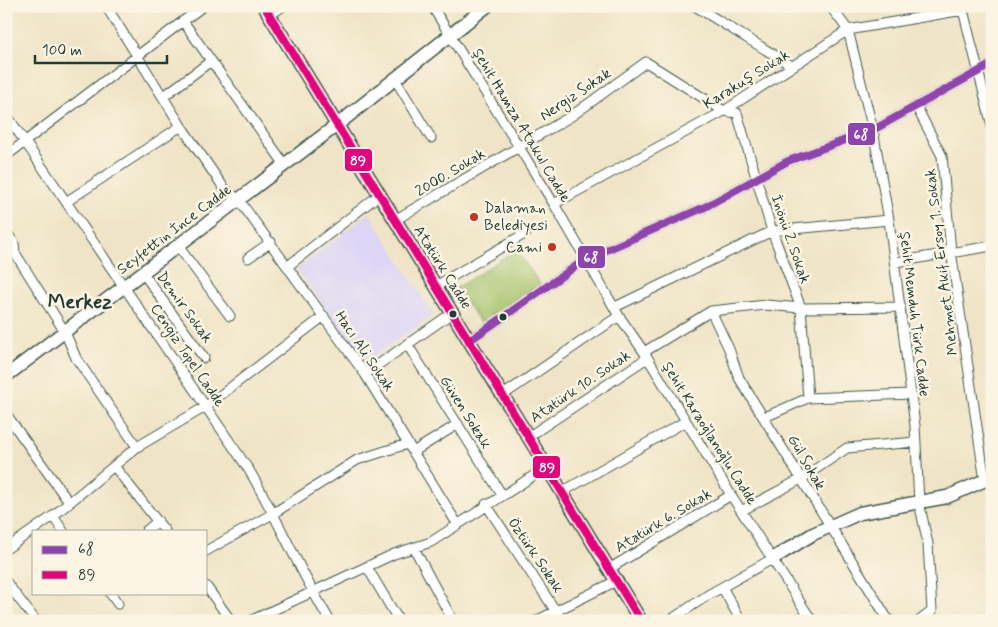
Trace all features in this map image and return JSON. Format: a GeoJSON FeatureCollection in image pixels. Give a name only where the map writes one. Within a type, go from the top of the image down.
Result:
{"type":"FeatureCollection","features":[{"type":"Feature","properties":{"kind":"main road","name":"Seyfettin İnce Cadde"},"geometry":{"type":"LineString","coordinates":[[6,376],[337,125],[487,6]]}},
{"type":"Feature","properties":{"kind":"main road","name":"Atatürk Cadde"},"geometry":{"type":"LineString","coordinates":[[267,10],[640,621]]}},
{"type":"Feature","properties":{"kind":"main road"},"geometry":{"type":"LineString","coordinates":[[772,559],[860,512],[959,493],[988,479]]}},
{"type":"Feature","properties":{"kind":"street","name":"Hacı Ali Sokak"},"geometry":{"type":"LineString","coordinates":[[106,6],[181,126],[224,188],[239,200],[271,242],[365,374],[458,525]]}},
{"type":"Feature","properties":{"kind":"street"},"geometry":{"type":"LineString","coordinates":[[6,156],[27,142],[203,6]]}},
{"type":"Feature","properties":{"kind":"street"},"geometry":{"type":"LineString","coordinates":[[267,10],[283,6]]}},
{"type":"Feature","properties":{"kind":"street","name":"Şehit Hamza Atakul Cadde"},"geometry":{"type":"LineString","coordinates":[[432,6],[452,35],[586,259]]}},
{"type":"Feature","properties":{"kind":"street"},"geometry":{"type":"LineString","coordinates":[[695,6],[792,66]]}},
{"type":"Feature","properties":{"kind":"street"},"geometry":{"type":"LineString","coordinates":[[830,6],[848,30]]}},
{"type":"Feature","properties":{"kind":"street"},"geometry":{"type":"LineString","coordinates":[[965,8],[992,126]]}},
{"type":"Feature","properties":{"kind":"street","name":"Karakuş Sokak"},"geometry":{"type":"LineString","coordinates":[[554,204],[724,111],[848,30],[965,8]]}},
{"type":"Feature","properties":{"kind":"street"},"geometry":{"type":"LineString","coordinates":[[183,21],[285,165]]}},
{"type":"Feature","properties":{"kind":"street","name":"Şehit Memduh Türk Cadde"},"geometry":{"type":"LineString","coordinates":[[848,30],[873,130],[896,262],[916,442],[919,502],[928,544],[932,611],[919,621]]}},
{"type":"Feature","properties":{"kind":"street"},"geometry":{"type":"LineString","coordinates":[[164,96],[211,61]]}},
{"type":"Feature","properties":{"kind":"street","name":"Nergiz Sokak"},"geometry":{"type":"LineString","coordinates":[[519,147],[573,115],[646,62],[724,111]]}},
{"type":"Feature","properties":{"kind":"street"},"geometry":{"type":"LineString","coordinates":[[469,341],[586,259],[706,207],[788,161],[873,130],[992,64]]}},
{"type":"Feature","properties":{"kind":"street"},"geometry":{"type":"LineString","coordinates":[[395,80],[431,138]]}},
{"type":"Feature","properties":{"kind":"street","name":"Mehmet Akif Ersoy 1. Sokak"},"geometry":{"type":"LineString","coordinates":[[916,106],[942,156],[950,251],[988,479]]}},
{"type":"Feature","properties":{"kind":"street","name":"İnönü 2. Sokak"},"geometry":{"type":"LineString","coordinates":[[724,111],[736,113],[772,231],[801,308],[808,398]]}},
{"type":"Feature","properties":{"kind":"street","name":"Cengiz Topel Cadde"},"geometry":{"type":"LineString","coordinates":[[6,114],[27,142],[249,470],[274,512],[313,593],[330,621]]}},
{"type":"Feature","properties":{"kind":"street"},"geometry":{"type":"LineString","coordinates":[[66,202],[181,126]]}},
{"type":"Feature","properties":{"kind":"street","name":"2000. Sokak"},"geometry":{"type":"LineString","coordinates":[[395,220],[519,147]]}},
{"type":"Feature","properties":{"kind":"street"},"geometry":{"type":"LineString","coordinates":[[288,266],[380,195]]}},
{"type":"Feature","properties":{"kind":"street"},"geometry":{"type":"LineString","coordinates":[[503,395],[617,312],[772,231],[889,220]]}},
{"type":"Feature","properties":{"kind":"street"},"geometry":{"type":"LineString","coordinates":[[6,232],[14,244],[15,253],[65,332],[76,358],[137,447]]}},
{"type":"Feature","properties":{"kind":"street"},"geometry":{"type":"LineString","coordinates":[[436,286],[526,233]]}},
{"type":"Feature","properties":{"kind":"street"},"geometry":{"type":"LineString","coordinates":[[248,258],[271,242]]}},
{"type":"Feature","properties":{"kind":"street"},"geometry":{"type":"LineString","coordinates":[[178,246],[230,316]]}},
{"type":"Feature","properties":{"kind":"street"},"geometry":{"type":"LineString","coordinates":[[896,262],[950,251],[992,246]]}},
{"type":"Feature","properties":{"kind":"street"},"geometry":{"type":"LineString","coordinates":[[6,259],[15,253]]}},
{"type":"Feature","properties":{"kind":"street","name":"Şehit Karaoğlanoğlu Cadde"},"geometry":{"type":"LineString","coordinates":[[586,259],[731,495],[812,621]]}},
{"type":"Feature","properties":{"kind":"street","name":"Demir Sokak"},"geometry":{"type":"LineString","coordinates":[[143,272],[204,358]]}},
{"type":"Feature","properties":{"kind":"street"},"geometry":{"type":"LineString","coordinates":[[711,311],[766,305],[801,308],[901,306]]}},
{"type":"Feature","properties":{"kind":"street","name":"Atatürk 10. Sokak"},"geometry":{"type":"LineString","coordinates":[[528,438],[711,311]]}},
{"type":"Feature","properties":{"kind":"street","name":"Gül Sokak"},"geometry":{"type":"LineString","coordinates":[[711,311],[729,350],[739,378],[765,417],[800,479],[888,621]]}},
{"type":"Feature","properties":{"kind":"street"},"geometry":{"type":"LineString","coordinates":[[365,374],[452,313]]}},
{"type":"Feature","properties":{"kind":"street"},"geometry":{"type":"LineString","coordinates":[[8,544],[53,516],[68,501],[137,447],[205,407],[324,316]]}},
{"type":"Feature","properties":{"kind":"street","name":"Güven Sokak"},"geometry":{"type":"LineString","coordinates":[[407,344],[502,495]]}},
{"type":"Feature","properties":{"kind":"street"},"geometry":{"type":"LineString","coordinates":[[765,417],[808,398],[911,394]]}},
{"type":"Feature","properties":{"kind":"street"},"geometry":{"type":"LineString","coordinates":[[6,414],[68,501]]}},
{"type":"Feature","properties":{"kind":"street"},"geometry":{"type":"LineString","coordinates":[[562,492],[686,421]]}},
{"type":"Feature","properties":{"kind":"street"},"geometry":{"type":"LineString","coordinates":[[413,452],[458,424]]}},
{"type":"Feature","properties":{"kind":"street"},"geometry":{"type":"LineString","coordinates":[[741,511],[800,479],[848,448],[916,442]]}},
{"type":"Feature","properties":{"kind":"street"},"geometry":{"type":"LineString","coordinates":[[208,550],[274,512],[357,460],[407,444]]}},
{"type":"Feature","properties":{"kind":"street"},"geometry":{"type":"LineString","coordinates":[[114,466],[165,530]]}},
{"type":"Feature","properties":{"kind":"street"},"geometry":{"type":"LineString","coordinates":[[250,621],[367,567],[431,542],[486,504],[546,467]]}},
{"type":"Feature","properties":{"kind":"street","name":"Atatürk 6. Sokak"},"geometry":{"type":"LineString","coordinates":[[609,569],[731,495]]}},
{"type":"Feature","properties":{"kind":"street","name":"Öztürk Sokak"},"geometry":{"type":"LineString","coordinates":[[486,504],[562,621]]}},
{"type":"Feature","properties":{"kind":"street"},"geometry":{"type":"LineString","coordinates":[[53,516],[62,530]]}},
{"type":"Feature","properties":{"kind":"street"},"geometry":{"type":"LineString","coordinates":[[147,530],[158,521]]}},
{"type":"Feature","properties":{"kind":"street"},"geometry":{"type":"LineString","coordinates":[[414,548],[453,621]]}},
{"type":"Feature","properties":{"kind":"street"},"geometry":{"type":"LineString","coordinates":[[669,621],[722,587],[772,559]]}},
{"type":"Feature","properties":{"kind":"street"},"geometry":{"type":"LineString","coordinates":[[367,567],[399,621]]}},
{"type":"Feature","properties":{"kind":"street"},"geometry":{"type":"LineString","coordinates":[[536,621],[616,581]]}},
{"type":"Feature","properties":{"kind":"street"},"geometry":{"type":"LineString","coordinates":[[6,582],[36,621]]}},
{"type":"Feature","properties":{"kind":"street"},"geometry":{"type":"LineString","coordinates":[[722,587],[741,621]]}},
{"type":"Feature","properties":{"kind":"street"},"geometry":{"type":"LineString","coordinates":[[208,589],[231,621]]}},
{"type":"Feature","properties":{"kind":"street"},"geometry":{"type":"LineString","coordinates":[[111,594],[118,604]]}},
{"type":"Feature","properties":{"kind":"shaded area"},"geometry":{"type":"Polygon","coordinates":[[[369,213],[434,315],[368,360],[361,358],[297,269],[369,213]]]}},
{"type":"Feature","properties":{"kind":"green space"},"geometry":{"type":"Polygon","coordinates":[[[516,250],[540,284],[480,322],[456,288],[516,250]]]}},
{"type":"Feature","properties":{"kind":"transit line","name":"89"},"geometry":{"type":"LineString","coordinates":[[264,6],[641,621]]}},
{"type":"Feature","properties":{"kind":"transit line","name":"68"},"geometry":{"type":"LineString","coordinates":[[469,341],[586,259],[705,207],[788,161],[873,130],[992,64]]}},
{"type":"Feature","properties":{"kind":"place","name":"Dalaman Belediyesi"},"geometry":{"type":"Point","coordinates":[474,217]}},
{"type":"Feature","properties":{"kind":"place","name":"Cami"},"geometry":{"type":"Point","coordinates":[552,247]}},
{"type":"Feature","properties":{"kind":"district","name":"Merkez"},"geometry":{"type":"Point","coordinates":[80,301]}}]}
